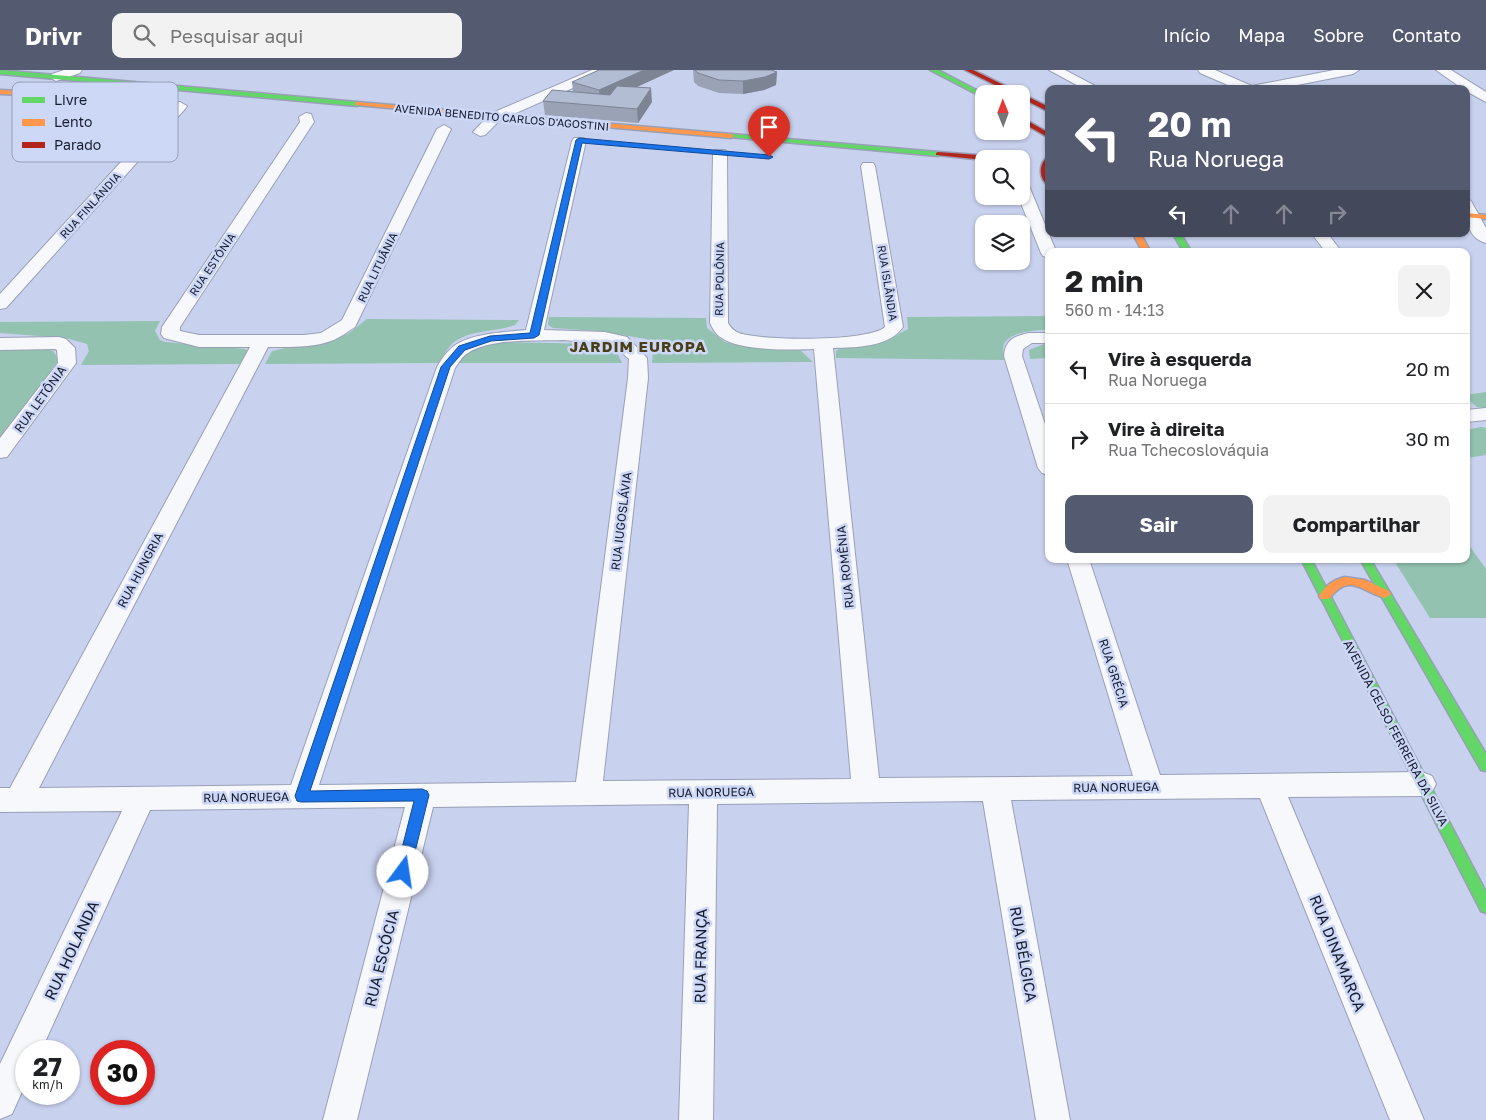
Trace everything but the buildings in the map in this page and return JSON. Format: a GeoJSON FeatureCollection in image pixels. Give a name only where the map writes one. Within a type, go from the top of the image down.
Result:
{"type":"FeatureCollection","features":[{"type":"Feature","properties":{"kind":"main road"},"geometry":{"type":"LineString","coordinates":[[933,70],[975,91]]}},
{"type":"Feature","properties":{"kind":"main road"},"geometry":{"type":"LineString","coordinates":[[968,70],[999,85]]}},
{"type":"Feature","properties":{"kind":"main road","name":"AVENIDA BENEDITO CARLOS D'AGOSTINI"},"geometry":{"type":"LineString","coordinates":[[0,72],[110,82]]}},
{"type":"Feature","properties":{"kind":"main road","name":"AVENIDA BENEDITO CARLOS D'AGOSTINI"},"geometry":{"type":"LineString","coordinates":[[178,88],[762,144],[820,144],[975,157]]}},
{"type":"Feature","properties":{"kind":"main road"},"geometry":{"type":"LineString","coordinates":[[178,104],[236,103],[245,98],[241,94]]}},
{"type":"Feature","properties":{"kind":"main road"},"geometry":{"type":"LineString","coordinates":[[1030,100],[1045,108]]}},
{"type":"Feature","properties":{"kind":"main road"},"geometry":{"type":"LineString","coordinates":[[281,108],[290,105],[333,107],[352,104]]}},
{"type":"Feature","properties":{"kind":"main road"},"geometry":{"type":"LineString","coordinates":[[1030,124],[1045,134]]}},
{"type":"Feature","properties":{"kind":"main road","name":"AVENIDA BENEDITO CARLOS D'AGOSTINI"},"geometry":{"type":"LineString","coordinates":[[476,132],[500,134]]}},
{"type":"Feature","properties":{"kind":"main road"},"geometry":{"type":"LineString","coordinates":[[812,154],[813,149],[820,144]]}},
{"type":"Feature","properties":{"kind":"main road"},"geometry":{"type":"LineString","coordinates":[[1030,161],[1045,160]]}},
{"type":"Feature","properties":{"kind":"main road"},"geometry":{"type":"LineString","coordinates":[[1034,181],[1043,171],[1045,166]]}},
{"type":"Feature","properties":{"kind":"main road"},"geometry":{"type":"LineString","coordinates":[[1179,237],[1185,248]]}},
{"type":"Feature","properties":{"kind":"main road","name":"AVENIDA CELSO FERREIRA DA SILVA"},"geometry":{"type":"LineString","coordinates":[[1308,563],[1486,906]]}},
{"type":"Feature","properties":{"kind":"main road"},"geometry":{"type":"LineString","coordinates":[[1366,563],[1486,766]]}},
{"type":"Feature","properties":{"kind":"main road"},"geometry":{"type":"LineString","coordinates":[[1325,596],[1328,588],[1334,583],[1346,580],[1372,586],[1385,594]]}},
{"type":"Feature","properties":{"kind":"street"},"geometry":{"type":"LineString","coordinates":[[56,77],[76,70]]}},
{"type":"Feature","properties":{"kind":"street"},"geometry":{"type":"LineString","coordinates":[[476,132],[495,117],[603,70]]}},
{"type":"Feature","properties":{"kind":"street"},"geometry":{"type":"LineString","coordinates":[[1055,70],[1087,85]]}},
{"type":"Feature","properties":{"kind":"street"},"geometry":{"type":"LineString","coordinates":[[1204,70],[1239,85]]}},
{"type":"Feature","properties":{"kind":"street"},"geometry":{"type":"LineString","coordinates":[[1277,85],[1354,70]]}},
{"type":"Feature","properties":{"kind":"street"},"geometry":{"type":"LineString","coordinates":[[1442,70],[1466,85]]}},
{"type":"Feature","properties":{"kind":"street"},"geometry":{"type":"LineString","coordinates":[[1309,79],[1317,85]]}},
{"type":"Feature","properties":{"kind":"street"},"geometry":{"type":"LineString","coordinates":[[1470,88],[1486,98]]}},
{"type":"Feature","properties":{"kind":"street","name":"RUA FINLÂNDIA"},"geometry":{"type":"LineString","coordinates":[[178,115],[188,104]]}},
{"type":"Feature","properties":{"kind":"street","name":"RUA ESTÔNIA"},"geometry":{"type":"LineString","coordinates":[[262,341],[199,341],[170,334],[170,327],[307,122],[307,117]]}},
{"type":"Feature","properties":{"kind":"street","name":"RUA LITUÂNIA"},"geometry":{"type":"LineString","coordinates":[[262,341],[304,341],[326,337],[350,323],[444,129]]}},
{"type":"Feature","properties":{"kind":"street"},"geometry":{"type":"LineString","coordinates":[[301,796],[446,367],[462,348],[490,339],[534,335],[579,140]]}},
{"type":"Feature","properties":{"kind":"street","name":"RUA POLÔNIA"},"geometry":{"type":"LineString","coordinates":[[720,153],[719,323],[723,332],[734,338],[753,341],[823,343]]}},
{"type":"Feature","properties":{"kind":"street","name":"RUA FINLÂNDIA"},"geometry":{"type":"LineString","coordinates":[[0,304],[133,162]]}},
{"type":"Feature","properties":{"kind":"street","name":"RUA ISLÂNDIA"},"geometry":{"type":"LineString","coordinates":[[823,343],[876,337],[887,334],[894,327],[868,166]]}},
{"type":"Feature","properties":{"kind":"street"},"geometry":{"type":"LineString","coordinates":[[1034,181],[1044,224]]}},
{"type":"Feature","properties":{"kind":"street"},"geometry":{"type":"LineString","coordinates":[[1472,208],[1476,226],[1486,238]]}},
{"type":"Feature","properties":{"kind":"street"},"geometry":{"type":"LineString","coordinates":[[1322,237],[1331,248]]}},
{"type":"Feature","properties":{"kind":"street","name":"RUA IUGOSLÁVIA"},"geometry":{"type":"LineString","coordinates":[[534,335],[620,340],[638,358],[637,388],[588,794]]}},
{"type":"Feature","properties":{"kind":"street"},"geometry":{"type":"LineString","coordinates":[[1045,338],[1029,338],[1014,346],[1013,356],[1045,456]]}},
{"type":"Feature","properties":{"kind":"street","name":"RUA HUNGRIA"},"geometry":{"type":"LineString","coordinates":[[9,800],[262,341]]}},
{"type":"Feature","properties":{"kind":"street","name":"RUA LETÔNIA"},"geometry":{"type":"LineString","coordinates":[[0,344],[59,343],[66,348],[66,362],[0,452]]}},
{"type":"Feature","properties":{"kind":"street","name":"RUA ROMÊNIA"},"geometry":{"type":"LineString","coordinates":[[823,343],[866,790]]}},
{"type":"Feature","properties":{"kind":"street"},"geometry":{"type":"LineString","coordinates":[[1470,416],[1486,414]]}},
{"type":"Feature","properties":{"kind":"street","name":"RUA GRÉCIA"},"geometry":{"type":"LineString","coordinates":[[1079,563],[1150,787]]}},
{"type":"Feature","properties":{"kind":"street","name":"RUA NORUEGA"},"geometry":{"type":"LineString","coordinates":[[9,800],[1422,784]]}},
{"type":"Feature","properties":{"kind":"street","name":"RUA DINAMARCA"},"geometry":{"type":"LineString","coordinates":[[1269,786],[1407,1120]]}},
{"type":"Feature","properties":{"kind":"street","name":"RUA BÉLGICA"},"geometry":{"type":"LineString","coordinates":[[995,789],[1053,1120]]}},
{"type":"Feature","properties":{"kind":"street","name":"RUA FRANÇA"},"geometry":{"type":"LineString","coordinates":[[696,1120],[703,792]]}},
{"type":"Feature","properties":{"kind":"street","name":"RUA ESCÓCIA"},"geometry":{"type":"LineString","coordinates":[[340,1120],[422,795]]}},
{"type":"Feature","properties":{"kind":"street","name":"RUA HOLANDA"},"geometry":{"type":"LineString","coordinates":[[0,1102],[142,798]]}},
{"type":"Feature","properties":{"kind":"green space"},"geometry":{"type":"Polygon","coordinates":[[[1045,316],[1045,329],[1024,332],[1012,336],[1003,346],[1004,360],[836,358],[836,351],[843,347],[897,335],[908,329],[907,317],[1045,316]]]}},
{"type":"Feature","properties":{"kind":"green space"},"geometry":{"type":"Polygon","coordinates":[[[549,317],[706,318],[707,328],[725,342],[741,346],[800,350],[813,362],[652,363],[652,347],[646,339],[598,331],[553,328],[548,325],[549,317]]]}},
{"type":"Feature","properties":{"kind":"green space"},"geometry":{"type":"Polygon","coordinates":[[[367,319],[519,320],[515,325],[475,333],[459,339],[449,347],[439,363],[265,364],[272,351],[348,334],[367,319]]]}},
{"type":"Feature","properties":{"kind":"green space"},"geometry":{"type":"Polygon","coordinates":[[[160,321],[155,331],[160,340],[165,342],[245,349],[249,352],[241,364],[81,365],[89,351],[87,344],[66,338],[0,333],[0,322],[160,321]]]}},
{"type":"Feature","properties":{"kind":"green space"},"geometry":{"type":"Polygon","coordinates":[[[501,342],[606,344],[616,350],[622,363],[457,363],[471,351],[501,342]]]}},
{"type":"Feature","properties":{"kind":"green space"},"geometry":{"type":"Polygon","coordinates":[[[1045,344],[1045,358],[1030,359],[1029,350],[1045,344]]]}},
{"type":"Feature","properties":{"kind":"green space"},"geometry":{"type":"Polygon","coordinates":[[[36,347],[53,351],[59,360],[0,437],[0,348],[36,347]]]}},
{"type":"Feature","properties":{"kind":"green space"},"geometry":{"type":"Polygon","coordinates":[[[1486,392],[1486,408],[1477,407],[1470,401],[1470,394],[1486,392]]]}},
{"type":"Feature","properties":{"kind":"green space"},"geometry":{"type":"Polygon","coordinates":[[[1486,428],[1486,455],[1470,457],[1470,429],[1486,428]]]}},
{"type":"Feature","properties":{"kind":"green space"},"geometry":{"type":"Polygon","coordinates":[[[1470,547],[1486,569],[1486,618],[1430,618],[1396,563],[1470,563],[1470,547]]]}},
{"type":"Feature","properties":{"kind":"traffic: fast"},"geometry":{"type":"LineString","coordinates":[[933,70],[975,91]]}},
{"type":"Feature","properties":{"kind":"traffic: fast"},"geometry":{"type":"LineString","coordinates":[[0,72],[112,82]]}},
{"type":"Feature","properties":{"kind":"traffic: fast"},"geometry":{"type":"LineString","coordinates":[[178,88],[357,104]]}},
{"type":"Feature","properties":{"kind":"traffic: fast"},"geometry":{"type":"LineString","coordinates":[[731,136],[938,154]]}},
{"type":"Feature","properties":{"kind":"traffic: fast"},"geometry":{"type":"LineString","coordinates":[[1179,237],[1185,248]]}},
{"type":"Feature","properties":{"kind":"traffic: fast"},"geometry":{"type":"LineString","coordinates":[[1308,563],[1486,906]]}},
{"type":"Feature","properties":{"kind":"traffic: fast"},"geometry":{"type":"LineString","coordinates":[[1367,563],[1486,766]]}},
{"type":"Feature","properties":{"kind":"traffic: slow"},"geometry":{"type":"LineString","coordinates":[[0,92],[12,93]]}},
{"type":"Feature","properties":{"kind":"traffic: slow"},"geometry":{"type":"LineString","coordinates":[[357,104],[731,136]]}},
{"type":"Feature","properties":{"kind":"traffic: slow"},"geometry":{"type":"LineString","coordinates":[[1470,215],[1486,217]]}},
{"type":"Feature","properties":{"kind":"traffic: slow"},"geometry":{"type":"LineString","coordinates":[[1139,237],[1144,248]]}},
{"type":"Feature","properties":{"kind":"traffic: slow"},"geometry":{"type":"LineString","coordinates":[[1325,596],[1331,588],[1345,581],[1361,583],[1385,594]]}},
{"type":"Feature","properties":{"kind":"traffic: jam"},"geometry":{"type":"LineString","coordinates":[[968,70],[999,85]]}},
{"type":"Feature","properties":{"kind":"traffic: jam"},"geometry":{"type":"LineString","coordinates":[[1030,100],[1045,108]]}},
{"type":"Feature","properties":{"kind":"traffic: jam"},"geometry":{"type":"LineString","coordinates":[[1030,124],[1045,134]]}},
{"type":"Feature","properties":{"kind":"traffic: jam"},"geometry":{"type":"LineString","coordinates":[[938,154],[975,157]]}},
{"type":"Feature","properties":{"kind":"traffic: jam"},"geometry":{"type":"LineString","coordinates":[[1045,162],[1045,176]]}},
{"type":"Feature","properties":{"kind":"district","name":"JARDIM EUROPA"},"geometry":{"type":"Point","coordinates":[638,346]}},
{"type":"Feature","properties":{"kind":"route"},"geometry":{"type":"LineString","coordinates":[[403,872],[422,795],[301,796],[446,367],[462,348],[490,339],[534,335],[579,140],[769,157]]}}]}
